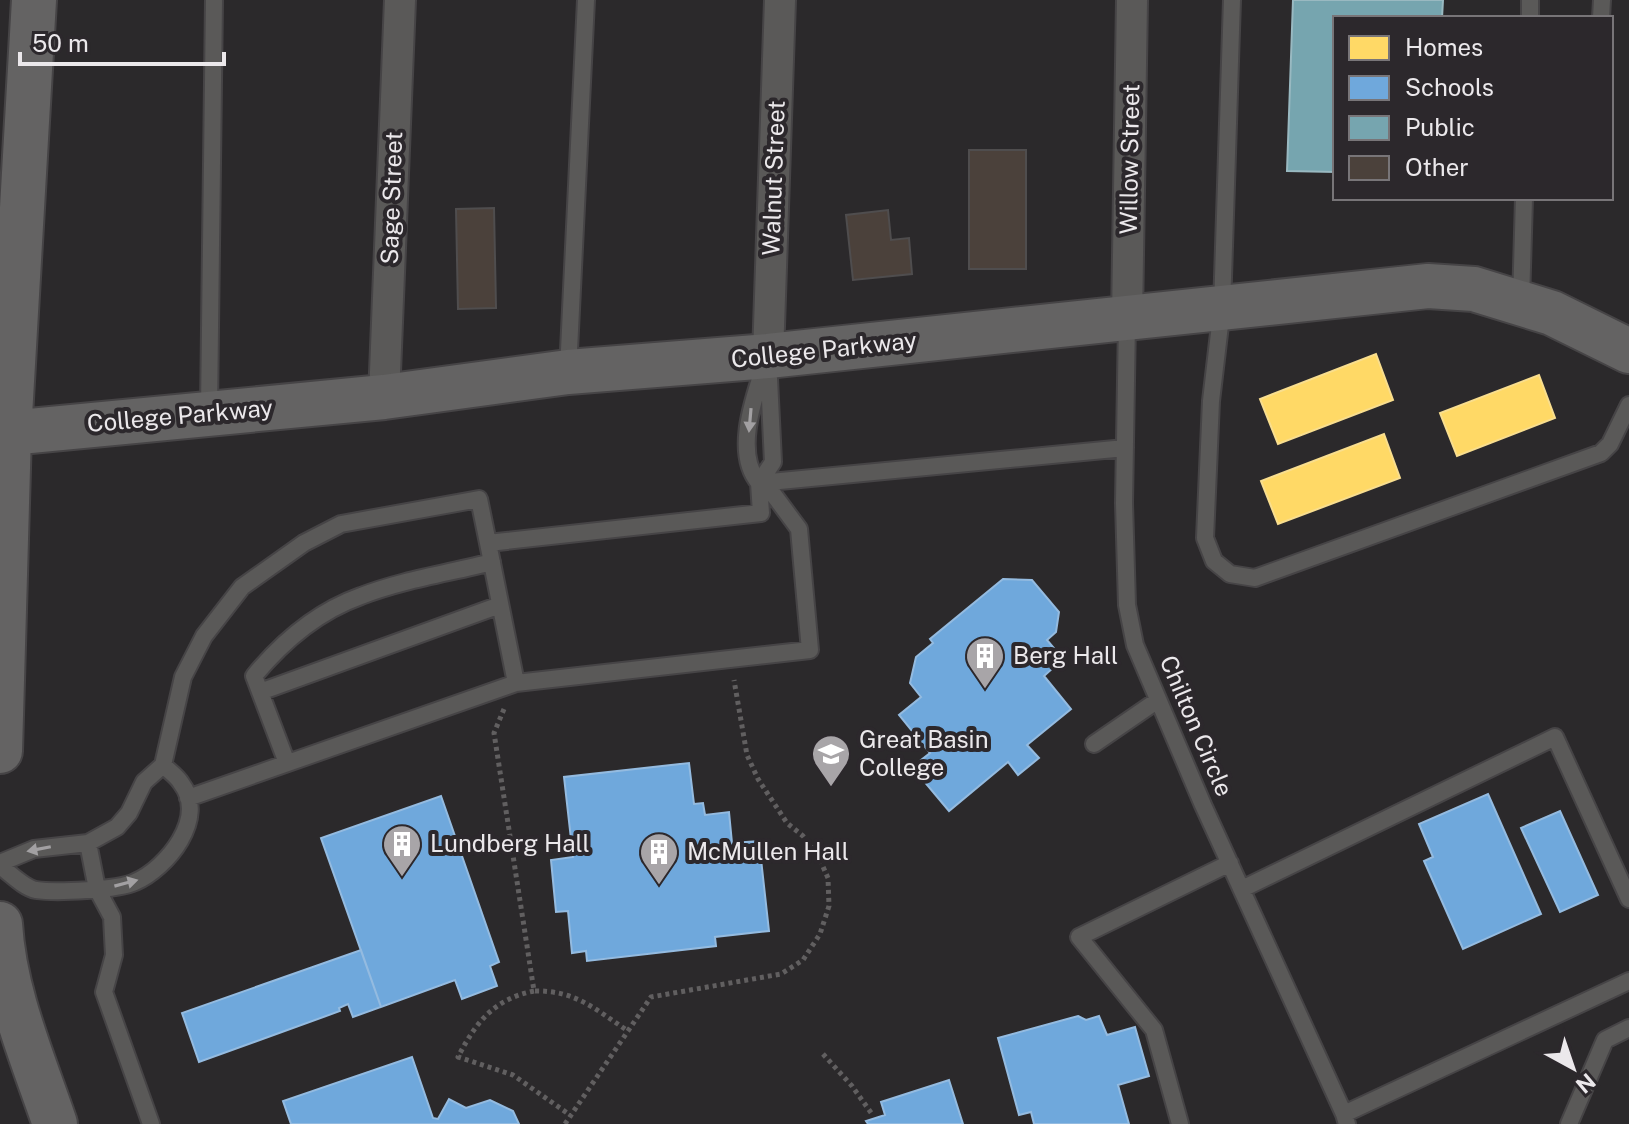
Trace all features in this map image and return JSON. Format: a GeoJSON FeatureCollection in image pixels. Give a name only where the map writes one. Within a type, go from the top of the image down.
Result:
{"type":"FeatureCollection","features":[{"type":"Feature","properties":{"kind":"street"},"geometry":{"type":"LineString","coordinates":[[0,751],[9,433],[34,0]]}},
{"type":"Feature","properties":{"kind":"street","name":"Sage Street"},"geometry":{"type":"LineString","coordinates":[[384,397],[400,0]]}},
{"type":"Feature","properties":{"kind":"street","name":"Walnut Street"},"geometry":{"type":"LineString","coordinates":[[768,356],[780,0]]}},
{"type":"Feature","properties":{"kind":"street","name":"Willow Street"},"geometry":{"type":"LineString","coordinates":[[1127,319],[1132,0]]}},
{"type":"Feature","properties":{"kind":"street","name":"College Parkway"},"geometry":{"type":"LineString","coordinates":[[9,433],[384,397],[568,372],[768,356],[1428,286],[1474,289],[1552,313],[1629,351]]}},
{"type":"Feature","properties":{"kind":"street"},"geometry":{"type":"LineString","coordinates":[[0,924],[2,952],[12,995],[55,1124]]}},
{"type":"Feature","properties":{"kind":"lane"},"geometry":{"type":"LineString","coordinates":[[208,413],[214,0]]}},
{"type":"Feature","properties":{"kind":"lane"},"geometry":{"type":"LineString","coordinates":[[568,372],[586,0]]}},
{"type":"Feature","properties":{"kind":"lane"},"geometry":{"type":"LineString","coordinates":[[1232,0],[1222,308],[1211,401],[1205,538],[1214,561],[1230,574],[1255,578],[1601,453],[1610,444],[1629,405]]}},
{"type":"Feature","properties":{"kind":"lane"},"geometry":{"type":"LineString","coordinates":[[1521,304],[1524,200]]}},
{"type":"Feature","properties":{"kind":"lane","name":"Chilton Circle"},"geometry":{"type":"LineString","coordinates":[[1127,319],[1127,605],[1135,645],[1345,1119]]}},
{"type":"Feature","properties":{"kind":"lane"},"geometry":{"type":"LineString","coordinates":[[488,543],[761,513],[762,483],[773,462],[768,356]]}},
{"type":"Feature","properties":{"kind":"lane"},"geometry":{"type":"LineString","coordinates":[[188,798],[516,683],[810,650],[799,529],[750,472],[748,416],[768,356]]}},
{"type":"Feature","properties":{"kind":"lane"},"geometry":{"type":"LineString","coordinates":[[762,483],[1125,448]]}},
{"type":"Feature","properties":{"kind":"lane"},"geometry":{"type":"LineString","coordinates":[[163,765],[183,784],[190,813],[180,843],[161,866],[133,884],[97,889],[33,890],[0,865],[34,849],[88,843],[117,827],[129,813],[144,782],[163,765],[183,677],[204,636],[242,587],[304,543],[341,524],[479,499],[516,683]]}},
{"type":"Feature","properties":{"kind":"lane"},"geometry":{"type":"LineString","coordinates":[[287,763],[254,676],[269,658],[315,619],[360,596],[492,562]]}},
{"type":"Feature","properties":{"kind":"lane"},"geometry":{"type":"LineString","coordinates":[[260,692],[500,605]]}},
{"type":"Feature","properties":{"kind":"lane"},"geometry":{"type":"LineString","coordinates":[[1094,744],[1158,700]]}},
{"type":"Feature","properties":{"kind":"lane"},"geometry":{"type":"LineString","coordinates":[[1242,889],[1555,737],[1629,899]]}},
{"type":"Feature","properties":{"kind":"lane"},"geometry":{"type":"LineString","coordinates":[[88,843],[97,889],[112,917],[114,955],[104,992],[151,1124]]}},
{"type":"Feature","properties":{"kind":"lane"},"geometry":{"type":"LineString","coordinates":[[1180,1124],[1154,1030],[1079,937],[1230,863]]}},
{"type":"Feature","properties":{"kind":"lane"},"geometry":{"type":"LineString","coordinates":[[1345,1119],[1629,981]]}},
{"type":"Feature","properties":{"kind":"lane"},"geometry":{"type":"LineString","coordinates":[[1569,1124],[1605,1040],[1629,1028]]}},
{"type":"Feature","properties":{"kind":"path"},"geometry":{"type":"LineString","coordinates":[[565,1124],[651,997],[781,974],[803,960],[820,934],[829,906],[828,878],[817,853],[787,823],[758,779],[747,755],[731,659]]}},
{"type":"Feature","properties":{"kind":"path"},"geometry":{"type":"LineString","coordinates":[[494,733],[534,991]]}},
{"type":"Feature","properties":{"kind":"path"},"geometry":{"type":"LineString","coordinates":[[570,1115],[513,1075],[458,1057],[472,1030],[510,996],[534,991],[557,991],[577,998],[628,1031]]}},
{"type":"Feature","properties":{"kind":"path"},"geometry":{"type":"LineString","coordinates":[[823,1054],[872,1114]]}},
{"type":"Feature","properties":{"kind":"building: Homes"},"geometry":{"type":"Polygon","coordinates":[[[1376,354],[1393,400],[1278,444],[1260,399],[1376,354]]]}},
{"type":"Feature","properties":{"kind":"building: Homes"},"geometry":{"type":"Polygon","coordinates":[[[1539,375],[1555,418],[1457,456],[1440,413],[1539,375]]]}},
{"type":"Feature","properties":{"kind":"building: Homes"},"geometry":{"type":"Polygon","coordinates":[[[1384,434],[1400,478],[1278,524],[1261,481],[1384,434]]]}},
{"type":"Feature","properties":{"kind":"building: Schools","name":"Berg Hall"},"geometry":{"type":"Polygon","coordinates":[[[1003,579],[1032,580],[1059,612],[1056,632],[1047,640],[1063,659],[1044,676],[1071,709],[1027,745],[1039,758],[1018,775],[1008,762],[949,811],[912,767],[930,753],[899,715],[921,697],[910,683],[916,657],[933,643],[930,639],[1003,579]]]}},
{"type":"Feature","properties":{"kind":"building: Schools","name":"McMullen Hall"},"geometry":{"type":"Polygon","coordinates":[[[689,763],[694,804],[703,803],[705,815],[729,812],[732,843],[759,841],[769,931],[715,937],[716,946],[587,961],[586,951],[572,953],[568,911],[556,912],[551,860],[573,857],[564,777],[689,763]]]}},
{"type":"Feature","properties":{"kind":"building: Schools"},"geometry":{"type":"Polygon","coordinates":[[[1488,794],[1541,914],[1463,949],[1424,861],[1433,857],[1419,824],[1488,794]]]}},
{"type":"Feature","properties":{"kind":"building: Schools","name":"Lundberg Hall"},"geometry":{"type":"Polygon","coordinates":[[[441,796],[499,962],[490,966],[497,986],[462,999],[455,980],[381,1007],[321,838],[441,796]]]}},
{"type":"Feature","properties":{"kind":"building: Schools"},"geometry":{"type":"Polygon","coordinates":[[[1560,811],[1598,895],[1560,912],[1521,828],[1560,811]]]}},
{"type":"Feature","properties":{"kind":"building: Schools"},"geometry":{"type":"Polygon","coordinates":[[[361,950],[381,1007],[353,1017],[348,1004],[339,1008],[340,1011],[199,1062],[182,1013],[361,950]]]}},
{"type":"Feature","properties":{"kind":"building: Schools"},"geometry":{"type":"Polygon","coordinates":[[[1078,1016],[1086,1020],[1099,1016],[1107,1035],[1135,1027],[1149,1076],[1118,1085],[1129,1124],[1034,1124],[1031,1112],[1019,1115],[998,1038],[1078,1016]]]}},
{"type":"Feature","properties":{"kind":"building: Schools"},"geometry":{"type":"Polygon","coordinates":[[[412,1057],[433,1118],[438,1119],[449,1099],[466,1108],[490,1100],[513,1111],[519,1124],[291,1124],[283,1101],[412,1057]]]}},
{"type":"Feature","properties":{"kind":"building: Schools"},"geometry":{"type":"Polygon","coordinates":[[[949,1080],[963,1124],[868,1124],[866,1121],[885,1115],[881,1102],[949,1080]]]}},
{"type":"Feature","properties":{"kind":"building: Public"},"geometry":{"type":"Polygon","coordinates":[[[1293,0],[1443,0],[1442,16],[1333,16],[1333,172],[1287,171],[1293,0]]]}},
{"type":"Feature","properties":{"kind":"building: Other"},"geometry":{"type":"Polygon","coordinates":[[[969,150],[1026,150],[1026,269],[969,269],[969,150]]]}},
{"type":"Feature","properties":{"kind":"building: Other"},"geometry":{"type":"Polygon","coordinates":[[[494,208],[496,308],[458,309],[456,209],[494,208]]]}},
{"type":"Feature","properties":{"kind":"building: Other"},"geometry":{"type":"Polygon","coordinates":[[[888,210],[891,240],[909,238],[912,274],[853,280],[846,215],[888,210]]]}},
{"type":"Feature","properties":{"kind":"place","name":"Berg Hall"},"geometry":{"type":"Point","coordinates":[985,690]}},
{"type":"Feature","properties":{"kind":"place","name":"Great Basin College"},"geometry":{"type":"Point","coordinates":[831,788]}},
{"type":"Feature","properties":{"kind":"place","name":"Lundberg Hall"},"geometry":{"type":"Point","coordinates":[402,878]}},
{"type":"Feature","properties":{"kind":"place","name":"McMullen Hall"},"geometry":{"type":"Point","coordinates":[659,886]}}]}
